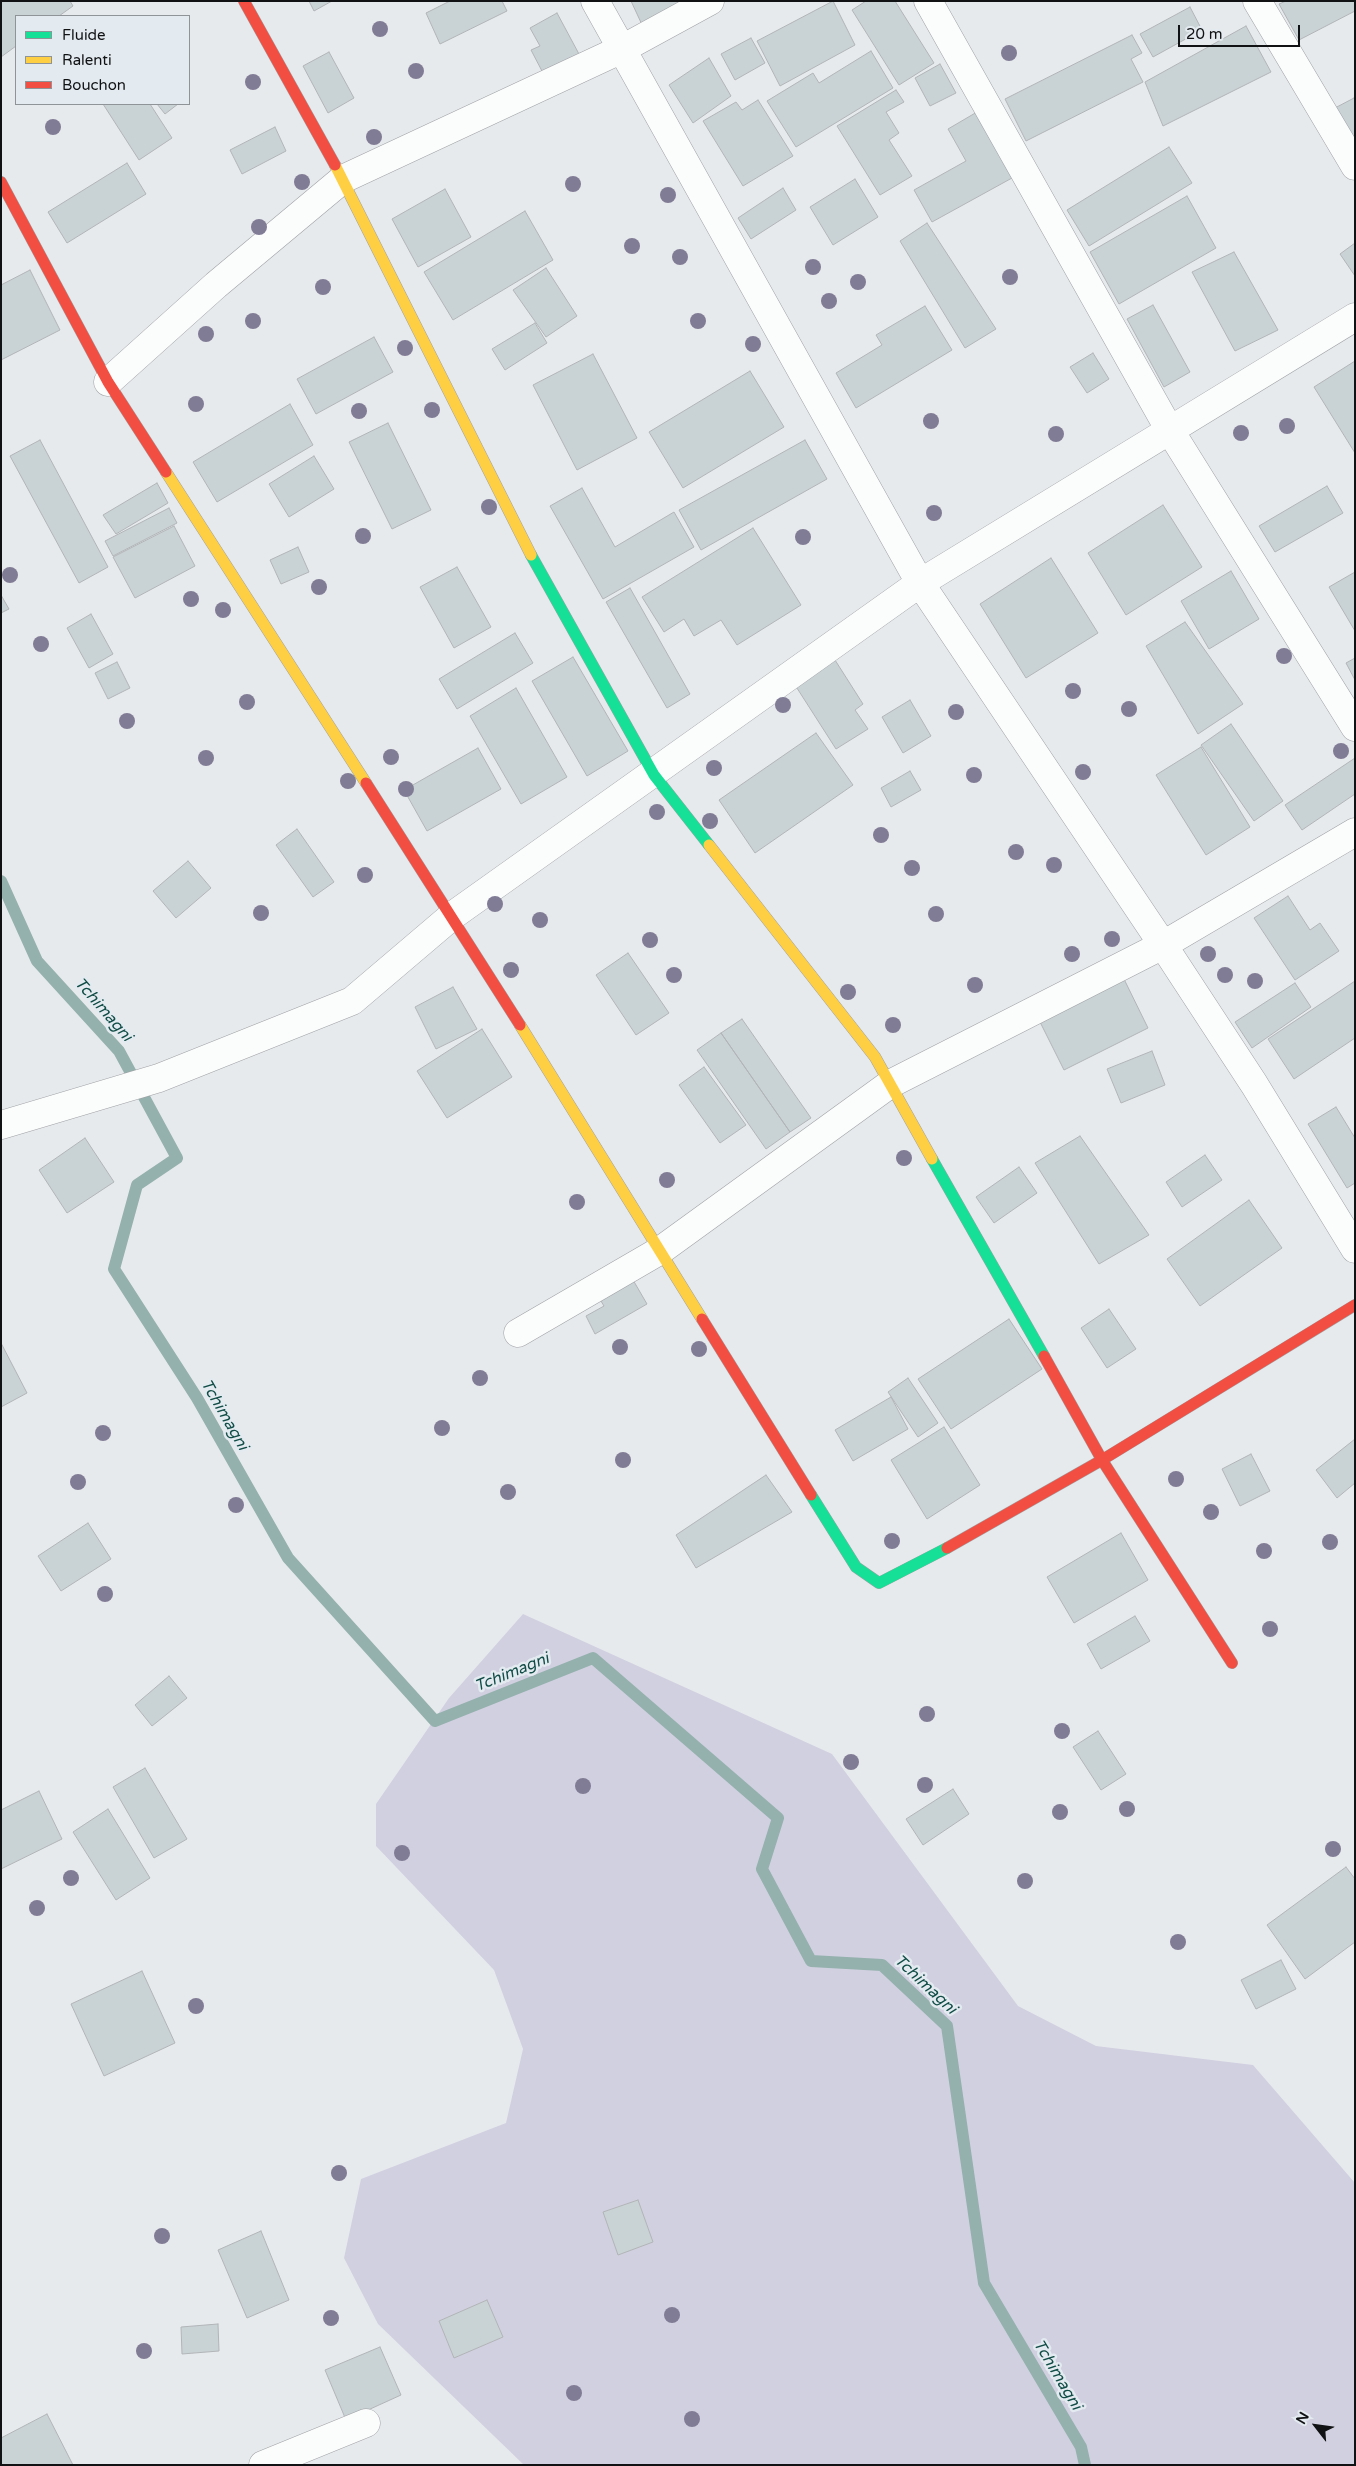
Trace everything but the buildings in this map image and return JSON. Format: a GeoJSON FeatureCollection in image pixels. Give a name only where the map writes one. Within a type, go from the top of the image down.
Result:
{"type":"FeatureCollection","features":[{"type":"Feature","properties":{"kind":"street"},"geometry":{"type":"LineString","coordinates":[[244,1],[343,178],[529,551],[654,775],[875,1057],[1102,1460],[1232,1663]]}},
{"type":"Feature","properties":{"kind":"street"},"geometry":{"type":"LineString","coordinates":[[594,1],[920,584],[1163,945],[1254,1084],[1355,1249]]}},
{"type":"Feature","properties":{"kind":"street"},"geometry":{"type":"LineString","coordinates":[[108,382],[216,286],[343,178],[622,49],[710,1]]}},
{"type":"Feature","properties":{"kind":"street"},"geometry":{"type":"LineString","coordinates":[[928,1],[1170,429],[1355,727]]}},
{"type":"Feature","properties":{"kind":"street"},"geometry":{"type":"LineString","coordinates":[[1256,1],[1355,166]]}},
{"type":"Feature","properties":{"kind":"street"},"geometry":{"type":"LineString","coordinates":[[1,182],[108,382],[452,916],[856,1567],[879,1583],[905,1571],[1102,1460],[1355,1305]]}},
{"type":"Feature","properties":{"kind":"street"},"geometry":{"type":"LineString","coordinates":[[1,1125],[159,1078],[352,1001],[452,916],[654,775],[920,584],[1355,317]]}},
{"type":"Feature","properties":{"kind":"street"},"geometry":{"type":"LineString","coordinates":[[518,1333],[661,1250],[890,1084],[1163,945],[1355,832]]}},
{"type":"Feature","properties":{"kind":"street"},"geometry":{"type":"LineString","coordinates":[[263,2465],[366,2423]]}},
{"type":"Feature","properties":{"kind":"shaded area"},"geometry":{"type":"Polygon","coordinates":[[[523,1614],[832,1754],[1018,2006],[1096,2046],[1253,2065],[1355,2183],[1355,2465],[524,2465],[378,2324],[344,2258],[361,2179],[506,2123],[523,2049],[494,1970],[376,1846],[376,1804],[449,1698],[523,1614]]]}},
{"type":"Feature","properties":{"kind":"waterway","name":"Tchimagni"},"geometry":{"type":"LineString","coordinates":[[1,881],[37,961],[119,1051],[177,1158],[137,1185],[114,1269],[197,1398],[288,1558],[435,1721],[593,1658],[778,1818],[762,1869],[811,1961],[882,1965],[947,2026],[984,2283],[1081,2447],[1085,2465]]}},
{"type":"Feature","properties":{"kind":"traffic: fast"},"geometry":{"type":"LineString","coordinates":[[531,555],[654,775],[709,845]]}},
{"type":"Feature","properties":{"kind":"traffic: fast"},"geometry":{"type":"LineString","coordinates":[[932,1159],[1044,1356]]}},
{"type":"Feature","properties":{"kind":"traffic: fast"},"geometry":{"type":"LineString","coordinates":[[811,1495],[856,1567],[879,1583],[947,1548]]}},
{"type":"Feature","properties":{"kind":"traffic: slow"},"geometry":{"type":"LineString","coordinates":[[335,165],[531,555]]}},
{"type":"Feature","properties":{"kind":"traffic: slow"},"geometry":{"type":"LineString","coordinates":[[166,472],[366,783]]}},
{"type":"Feature","properties":{"kind":"traffic: slow"},"geometry":{"type":"LineString","coordinates":[[709,845],[875,1057],[932,1159]]}},
{"type":"Feature","properties":{"kind":"traffic: slow"},"geometry":{"type":"LineString","coordinates":[[520,1025],[702,1319]]}},
{"type":"Feature","properties":{"kind":"traffic: jam"},"geometry":{"type":"LineString","coordinates":[[244,1],[335,165]]}},
{"type":"Feature","properties":{"kind":"traffic: jam"},"geometry":{"type":"LineString","coordinates":[[1,182],[108,382],[166,472]]}},
{"type":"Feature","properties":{"kind":"traffic: jam"},"geometry":{"type":"LineString","coordinates":[[366,783],[520,1025]]}},
{"type":"Feature","properties":{"kind":"traffic: jam"},"geometry":{"type":"LineString","coordinates":[[947,1548],[1102,1460],[1355,1305]]}},
{"type":"Feature","properties":{"kind":"traffic: jam"},"geometry":{"type":"LineString","coordinates":[[702,1319],[811,1495]]}},
{"type":"Feature","properties":{"kind":"traffic: jam"},"geometry":{"type":"LineString","coordinates":[[1044,1356],[1102,1460],[1232,1663]]}}]}
